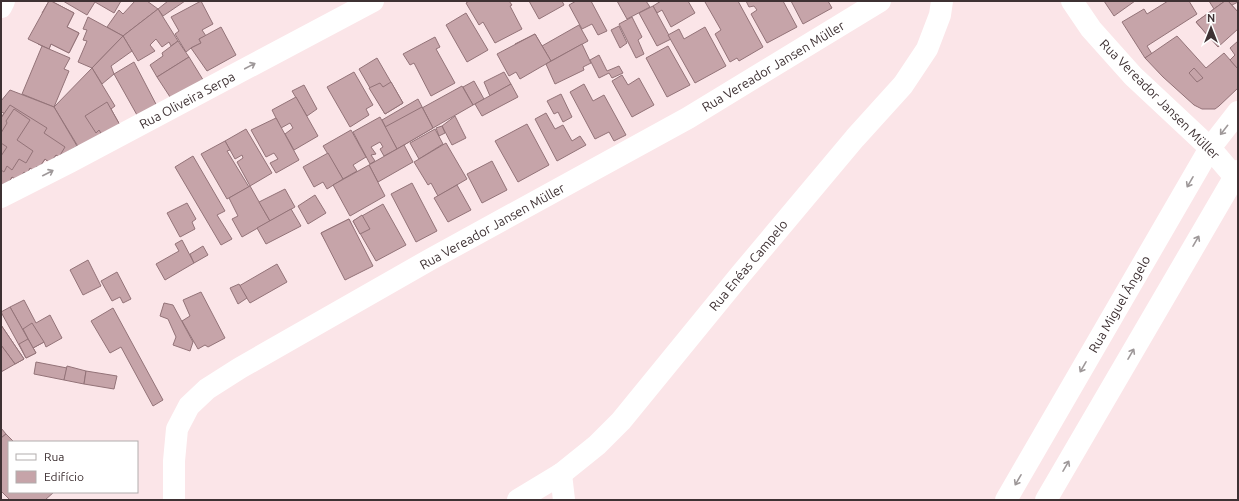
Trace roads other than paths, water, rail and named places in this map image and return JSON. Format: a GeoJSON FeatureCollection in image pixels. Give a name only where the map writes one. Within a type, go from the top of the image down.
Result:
{"type":"FeatureCollection","features":[{"type":"Feature","properties":{"kind":"street"},"geometry":{"type":"LineString","coordinates":[[1,8],[4,1]]}},
{"type":"Feature","properties":{"kind":"street","name":"Rua Oliveira Serpa"},"geometry":{"type":"LineString","coordinates":[[1,197],[70,162],[372,1]]}},
{"type":"Feature","properties":{"kind":"street","name":"Rua Vereador Jansen Müller"},"geometry":{"type":"LineString","coordinates":[[174,500],[174,461],[177,429],[189,406],[207,390],[240,368],[431,259],[688,118],[880,1]]}},
{"type":"Feature","properties":{"kind":"street","name":"Rua Enéas Campelo"},"geometry":{"type":"LineString","coordinates":[[518,500],[561,474],[597,445],[621,421],[741,274],[855,138],[902,85],[927,49],[940,14],[942,1]]}},
{"type":"Feature","properties":{"kind":"street","name":"Rua Vereador Jansen Müller"},"geometry":{"type":"LineString","coordinates":[[1072,1],[1091,29],[1133,76],[1236,174]]}},
{"type":"Feature","properties":{"kind":"street","name":"Rua Miguel Ângelo"},"geometry":{"type":"LineString","coordinates":[[1006,500],[1210,148],[1238,112]]}},
{"type":"Feature","properties":{"kind":"street"},"geometry":{"type":"LineString","coordinates":[[1046,500],[1236,174]]}},
{"type":"Feature","properties":{"kind":"street"},"geometry":{"type":"LineString","coordinates":[[561,474],[564,500]]}}]}
